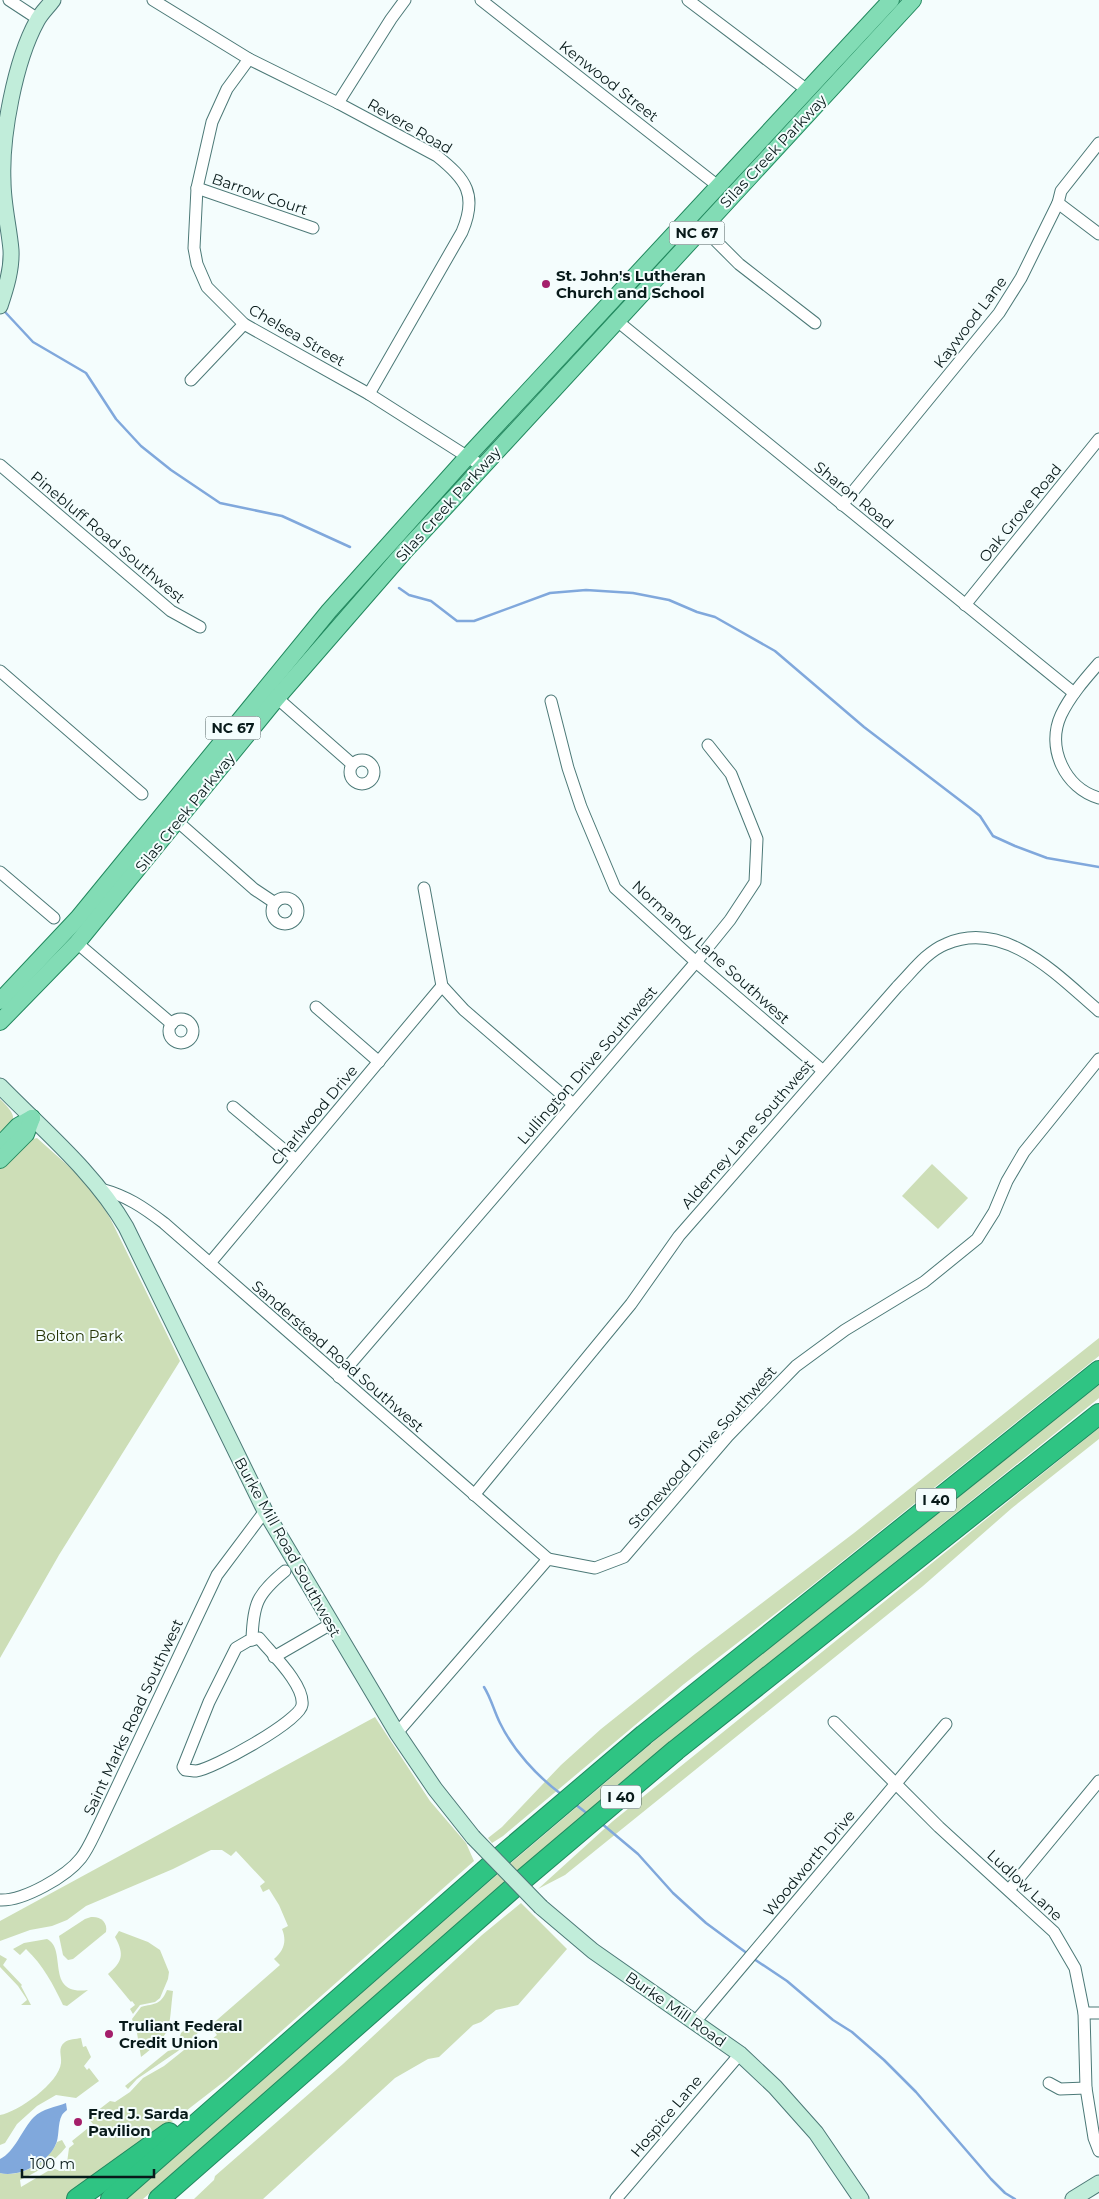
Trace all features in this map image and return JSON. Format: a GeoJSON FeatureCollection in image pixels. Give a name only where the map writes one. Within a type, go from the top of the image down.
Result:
{"type":"FeatureCollection","features":[{"type":"Feature","properties":{"kind":"highway","name":"I 40"},"geometry":{"type":"LineString","coordinates":[[111,2199],[505,1853],[644,1734],[1099,1371]]}},
{"type":"Feature","properties":{"kind":"highway","name":"I 40"},"geometry":{"type":"LineString","coordinates":[[159,2199],[513,1888],[676,1750],[1099,1414]]}},
{"type":"Feature","properties":{"kind":"highway"},"geometry":{"type":"LineString","coordinates":[[77,2199],[289,2044]]}},
{"type":"Feature","properties":{"kind":"highway"},"geometry":{"type":"LineString","coordinates":[[178,2199],[256,2114]]}},
{"type":"Feature","properties":{"kind":"main road","name":"Silas Creek Parkway"},"geometry":{"type":"LineString","coordinates":[[2,1016],[73,924],[329,610],[468,456],[891,0]]}},
{"type":"Feature","properties":{"kind":"main road","name":"Silas Creek Parkway"},"geometry":{"type":"LineString","coordinates":[[2,1016],[77,943],[277,698],[482,466],[913,0]]}},
{"type":"Feature","properties":{"kind":"main road"},"geometry":{"type":"LineString","coordinates":[[0,1145],[18,1126],[32,1118]]}},
{"type":"Feature","properties":{"kind":"main road"},"geometry":{"type":"LineString","coordinates":[[0,1160],[26,1134],[32,1118]]}},
{"type":"Feature","properties":{"kind":"street"},"geometry":{"type":"LineString","coordinates":[[9,0],[38,19]]}},
{"type":"Feature","properties":{"kind":"street"},"geometry":{"type":"LineString","coordinates":[[0,306],[7,284],[11,250],[2,182],[1,157],[20,62],[27,41],[38,19],[53,0]]}},
{"type":"Feature","properties":{"kind":"street","name":"Revere Road"},"geometry":{"type":"LineString","coordinates":[[153,0],[249,59],[338,103],[437,156],[461,178],[469,192],[470,200],[467,220],[462,232],[369,394]]}},
{"type":"Feature","properties":{"kind":"street"},"geometry":{"type":"LineString","coordinates":[[338,103],[391,18],[405,0]]}},
{"type":"Feature","properties":{"kind":"street","name":"Kenwood Street"},"geometry":{"type":"LineString","coordinates":[[481,0],[718,186]]}},
{"type":"Feature","properties":{"kind":"street"},"geometry":{"type":"LineString","coordinates":[[688,0],[807,90]]}},
{"type":"Feature","properties":{"kind":"street","name":"Chelsea Street"},"geometry":{"type":"LineString","coordinates":[[249,59],[227,89],[212,122],[197,188],[194,232],[197,264],[204,281],[214,296],[244,324],[369,394],[482,466]]}},
{"type":"Feature","properties":{"kind":"street","name":"Kaywood Lane"},"geometry":{"type":"LineString","coordinates":[[842,505],[999,313],[1021,278],[1058,203],[1061,191],[1099,143]]}},
{"type":"Feature","properties":{"kind":"street","name":"Barrow Court"},"geometry":{"type":"LineString","coordinates":[[197,188],[313,228]]}},
{"type":"Feature","properties":{"kind":"street"},"geometry":{"type":"LineString","coordinates":[[1058,203],[1099,234]]}},
{"type":"Feature","properties":{"kind":"street"},"geometry":{"type":"LineString","coordinates":[[700,230],[714,239],[740,264],[816,323]]}},
{"type":"Feature","properties":{"kind":"street","name":"Sharon Road"},"geometry":{"type":"LineString","coordinates":[[616,320],[1074,693]]}},
{"type":"Feature","properties":{"kind":"street"},"geometry":{"type":"LineString","coordinates":[[192,380],[244,324]]}},
{"type":"Feature","properties":{"kind":"street","name":"Oak Grove Road"},"geometry":{"type":"LineString","coordinates":[[965,605],[1099,439]]}},
{"type":"Feature","properties":{"kind":"street","name":"Pinebluff Road Southwest"},"geometry":{"type":"LineString","coordinates":[[0,465],[172,611],[200,627]]}},
{"type":"Feature","properties":{"kind":"street"},"geometry":{"type":"LineString","coordinates":[[1099,663],[1074,693],[1058,722],[1058,754],[1061,766],[1076,786],[1099,798]]}},
{"type":"Feature","properties":{"kind":"street"},"geometry":{"type":"LineString","coordinates":[[0,671],[142,794]]}},
{"type":"Feature","properties":{"kind":"street"},"geometry":{"type":"LineString","coordinates":[[277,698],[352,764]]}},
{"type":"Feature","properties":{"kind":"street","name":"Normandy Lane Southwest"},"geometry":{"type":"LineString","coordinates":[[551,701],[568,768],[581,807],[615,888],[696,962],[822,1070]]}},
{"type":"Feature","properties":{"kind":"street","name":"Lullington Drive Southwest"},"geometry":{"type":"LineString","coordinates":[[339,1377],[696,962],[730,920],[755,882],[757,839],[731,774],[708,745]]}},
{"type":"Feature","properties":{"kind":"street"},"geometry":{"type":"LineString","coordinates":[[177,821],[254,888],[275,903]]}},
{"type":"Feature","properties":{"kind":"street"},"geometry":{"type":"LineString","coordinates":[[0,872],[54,918]]}},
{"type":"Feature","properties":{"kind":"street"},"geometry":{"type":"LineString","coordinates":[[424,888],[442,986],[464,1010],[573,1104]]}},
{"type":"Feature","properties":{"kind":"street","name":"Alderney Lane Southwest"},"geometry":{"type":"LineString","coordinates":[[474,1495],[631,1304],[679,1236],[822,1070],[922,960],[935,950],[957,940],[986,939],[1002,942],[1024,951],[1099,1011]]}},
{"type":"Feature","properties":{"kind":"street"},"geometry":{"type":"LineString","coordinates":[[77,943],[172,1024]]}},
{"type":"Feature","properties":{"kind":"street","name":"Charlwood Drive"},"geometry":{"type":"LineString","coordinates":[[210,1263],[442,986]]}},
{"type":"Feature","properties":{"kind":"street"},"geometry":{"type":"LineString","coordinates":[[316,1008],[379,1062]]}},
{"type":"Feature","properties":{"kind":"street","name":"Stonewood Drive Southwest"},"geometry":{"type":"LineString","coordinates":[[548,1559],[595,1568],[624,1556],[728,1436],[796,1366],[844,1330],[924,1282],[977,1239],[994,1212],[1007,1181],[1024,1152],[1099,1059]]}},
{"type":"Feature","properties":{"kind":"street","name":"Burke Mill Road Southwest"},"geometry":{"type":"LineString","coordinates":[[0,1086],[101,1189],[126,1227],[265,1511],[330,1624],[397,1733],[435,1789],[473,1837]]}},
{"type":"Feature","properties":{"kind":"street"},"geometry":{"type":"LineString","coordinates":[[233,1107],[296,1160]]}},
{"type":"Feature","properties":{"kind":"street","name":"Sanderstead Road Southwest"},"geometry":{"type":"LineString","coordinates":[[101,1189],[122,1194],[145,1208],[169,1227],[548,1559]]}},
{"type":"Feature","properties":{"kind":"street","name":"Saint Marks Road Southwest"},"geometry":{"type":"LineString","coordinates":[[0,1900],[18,1897],[54,1880],[70,1869],[83,1856],[213,1583],[265,1511]]}},
{"type":"Feature","properties":{"kind":"street"},"geometry":{"type":"LineString","coordinates":[[397,1733],[548,1559]]}},
{"type":"Feature","properties":{"kind":"street"},"geometry":{"type":"LineString","coordinates":[[252,1640],[257,1600],[265,1588],[285,1570]]}},
{"type":"Feature","properties":{"kind":"street"},"geometry":{"type":"LineString","coordinates":[[274,1658],[330,1624]]}},
{"type":"Feature","properties":{"kind":"street"},"geometry":{"type":"LineString","coordinates":[[259,1638],[293,1679],[301,1694],[302,1706],[296,1716],[273,1733],[223,1760],[197,1771],[184,1770],[183,1767],[209,1702],[236,1648],[252,1640],[259,1638]]}},
{"type":"Feature","properties":{"kind":"street","name":"Ludlow Lane"},"geometry":{"type":"LineString","coordinates":[[834,1722],[896,1782],[939,1828],[1054,1932],[1076,1968],[1084,2013],[1086,2088],[1094,2138],[1099,2151]]}},
{"type":"Feature","properties":{"kind":"street","name":"Woodworth Drive"},"geometry":{"type":"LineString","coordinates":[[695,2022],[946,1724]]}},
{"type":"Feature","properties":{"kind":"street"},"geometry":{"type":"LineString","coordinates":[[1009,1890],[1099,1781]]}},
{"type":"Feature","properties":{"kind":"street","name":"Burke Mill Road"},"geometry":{"type":"LineString","coordinates":[[473,1837],[541,1907],[593,1951],[740,2054],[774,2087],[816,2133],[861,2199]]}},
{"type":"Feature","properties":{"kind":"street"},"geometry":{"type":"LineString","coordinates":[[1084,2013],[1099,2013]]}},
{"type":"Feature","properties":{"kind":"street","name":"Hospice Lane"},"geometry":{"type":"LineString","coordinates":[[616,2199],[740,2054]]}},
{"type":"Feature","properties":{"kind":"street"},"geometry":{"type":"LineString","coordinates":[[1049,2083],[1060,2089],[1086,2088]]}},
{"type":"Feature","properties":{"kind":"street"},"geometry":{"type":"LineString","coordinates":[[1073,2199],[1099,2183]]}},
{"type":"Feature","properties":{"kind":"green space"},"geometry":{"type":"Polygon","coordinates":[[[0,1099],[10,1110],[13,1119],[0,1139],[0,1099]]]}},
{"type":"Feature","properties":{"kind":"green space","name":"Bolton Park"},"geometry":{"type":"Polygon","coordinates":[[[37,1138],[74,1171],[95,1194],[110,1218],[180,1361],[59,1555],[0,1658],[0,1164],[29,1140],[37,1138]]]}},
{"type":"Feature","properties":{"kind":"green space"},"geometry":{"type":"Polygon","coordinates":[[[932,1164],[968,1198],[938,1229],[902,1196],[932,1164]]]}},
{"type":"Feature","properties":{"kind":"green space"},"geometry":{"type":"Polygon","coordinates":[[[1099,1338],[1099,1356],[810,1587],[684,1684],[503,1836],[492,1843],[488,1838],[502,1827],[561,1765],[601,1729],[695,1654],[854,1533],[1099,1338]]]}},
{"type":"Feature","properties":{"kind":"green space"},"geometry":{"type":"Polygon","coordinates":[[[1099,1385],[1099,1398],[626,1778],[143,2199],[127,2199],[484,1886],[666,1731],[1099,1385]]]}},
{"type":"Feature","properties":{"kind":"green space"},"geometry":{"type":"Polygon","coordinates":[[[1099,1428],[1099,1439],[1012,1508],[923,1586],[565,1875],[538,1889],[613,1821],[1099,1428]]]}},
{"type":"Feature","properties":{"kind":"green space"},"geometry":{"type":"Polygon","coordinates":[[[375,1717],[430,1801],[466,1843],[474,1861],[226,2080],[72,2199],[0,2199],[0,2173],[17,2173],[33,2167],[48,2156],[57,2142],[62,2140],[66,2147],[45,2166],[20,2180],[21,2187],[53,2168],[60,2171],[66,2170],[69,2148],[74,2144],[72,2141],[93,2124],[88,2118],[110,2101],[115,2102],[130,2092],[143,2078],[164,2066],[199,2038],[205,2045],[217,2035],[210,2026],[280,1965],[274,1959],[284,1946],[282,1929],[288,1926],[279,1905],[269,1889],[263,1892],[260,1886],[265,1882],[236,1851],[231,1856],[222,1850],[211,1850],[173,1869],[86,1906],[67,1920],[52,1926],[30,1930],[0,1941],[0,1921],[375,1717]]]}},
{"type":"Feature","properties":{"kind":"green space"},"geometry":{"type":"Polygon","coordinates":[[[521,1903],[567,1949],[518,2005],[496,2010],[481,2022],[473,2025],[439,2057],[428,2059],[395,2078],[263,2199],[194,2199],[214,2180],[215,2176],[343,2064],[482,1935],[521,1903]]]}},
{"type":"Feature","properties":{"kind":"green space"},"geometry":{"type":"Polygon","coordinates":[[[91,1917],[103,1920],[106,1925],[106,1932],[73,1959],[68,1960],[63,1955],[59,1936],[91,1917]]]}},
{"type":"Feature","properties":{"kind":"green space"},"geometry":{"type":"Polygon","coordinates":[[[119,1931],[148,1942],[160,1950],[169,1972],[160,1998],[155,2002],[140,2005],[133,2014],[130,2009],[135,2005],[108,1974],[119,1962],[121,1953],[115,1937],[119,1931]]]}},
{"type":"Feature","properties":{"kind":"green space"},"geometry":{"type":"Polygon","coordinates":[[[47,1939],[53,1944],[61,1979],[66,1986],[74,1990],[88,1990],[67,2006],[63,2005],[47,1975],[32,1955],[26,1949],[20,1955],[13,1949],[24,1943],[47,1939]]]}},
{"type":"Feature","properties":{"kind":"green space"},"geometry":{"type":"Polygon","coordinates":[[[0,1955],[7,1959],[3,1965],[22,1985],[31,2005],[21,2005],[27,2000],[18,1986],[0,1967],[0,1955]]]}},
{"type":"Feature","properties":{"kind":"green space"},"geometry":{"type":"Polygon","coordinates":[[[167,1990],[173,1991],[168,2029],[159,2041],[141,2057],[137,2033],[132,2019],[141,2007],[154,2004],[162,1999],[167,1990]]]}},
{"type":"Feature","properties":{"kind":"green space"},"geometry":{"type":"Polygon","coordinates":[[[190,2025],[195,2025],[200,2031],[178,2051],[137,2079],[128,2089],[125,2086],[168,2051],[176,2049],[181,2033],[190,2025]]]}},
{"type":"Feature","properties":{"kind":"green space"},"geometry":{"type":"Polygon","coordinates":[[[81,2038],[83,2047],[86,2046],[91,2057],[84,2066],[87,2070],[89,2068],[99,2081],[76,2098],[56,2095],[37,2106],[17,2124],[5,2143],[0,2145],[0,2115],[27,2103],[46,2087],[59,2071],[61,2063],[60,2049],[63,2044],[68,2040],[81,2038]]]}},
{"type":"Feature","properties":{"kind":"water"},"geometry":{"type":"Polygon","coordinates":[[[66,2103],[67,2110],[60,2119],[57,2142],[46,2158],[23,2171],[7,2174],[0,2173],[0,2159],[10,2151],[34,2117],[45,2110],[66,2103]]]}},
{"type":"Feature","properties":{"kind":"waterway"},"geometry":{"type":"LineString","coordinates":[[6,313],[33,342],[86,373],[116,419],[141,446],[171,470],[220,503],[282,516],[350,547]]}},
{"type":"Feature","properties":{"kind":"waterway"},"geometry":{"type":"LineString","coordinates":[[399,588],[409,595],[431,601],[457,621],[474,621],[550,593],[586,590],[633,593],[669,600],[697,612],[715,617],[775,651],[864,727],[980,816],[993,836],[1047,858],[1099,867]]}},
{"type":"Feature","properties":{"kind":"waterway"},"geometry":{"type":"LineString","coordinates":[[484,1687],[505,1733],[519,1753],[543,1779],[561,1794]]}},
{"type":"Feature","properties":{"kind":"waterway"},"geometry":{"type":"LineString","coordinates":[[575,1804],[589,1815]]}},
{"type":"Feature","properties":{"kind":"waterway"},"geometry":{"type":"LineString","coordinates":[[601,1823],[638,1854],[673,1893],[706,1923],[748,1954]]}},
{"type":"Feature","properties":{"kind":"waterway"},"geometry":{"type":"LineString","coordinates":[[754,1959],[787,1981],[833,2020],[852,2032],[884,2060],[916,2092],[991,2179],[1005,2193],[1015,2199]]}},
{"type":"Feature","properties":{"kind":"place","name":"St. John's Lutheran Church and School"},"geometry":{"type":"Point","coordinates":[546,284]}},
{"type":"Feature","properties":{"kind":"place","name":"Truliant Federal Credit Union"},"geometry":{"type":"Point","coordinates":[109,2034]}},
{"type":"Feature","properties":{"kind":"place","name":"Fred J. Sarda Pavilion"},"geometry":{"type":"Point","coordinates":[78,2122]}}]}
